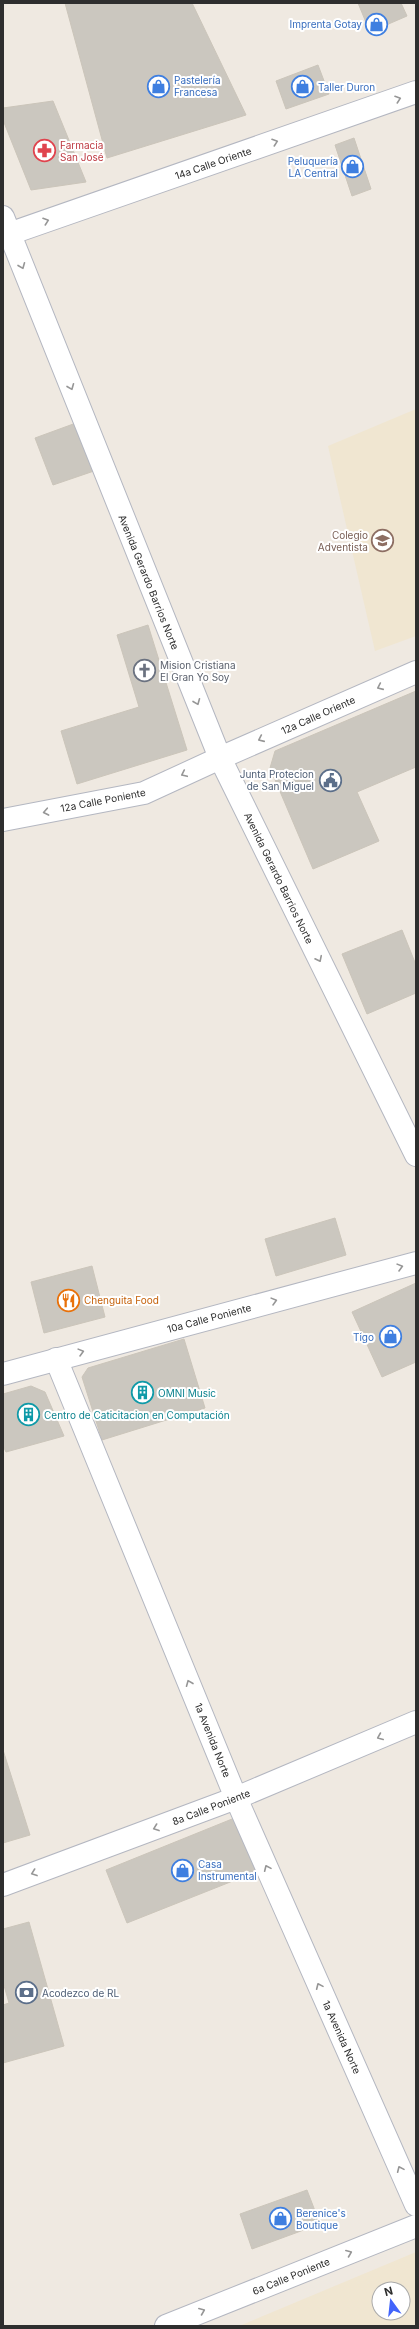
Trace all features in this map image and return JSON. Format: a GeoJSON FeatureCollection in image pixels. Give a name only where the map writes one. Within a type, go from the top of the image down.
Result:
{"type":"FeatureCollection","features":[{"type":"Feature","properties":{"kind":"street","name":"14a Calle Oriente"},"geometry":{"type":"LineString","coordinates":[[5,229],[416,92]]}},
{"type":"Feature","properties":{"kind":"street","name":"Avenida Gerardo Barrios Norte"},"geometry":{"type":"LineString","coordinates":[[5,229],[220,758],[416,1155]]}},
{"type":"Feature","properties":{"kind":"street","name":"12a Calle Oriente"},"geometry":{"type":"LineString","coordinates":[[220,758],[416,672]]}},
{"type":"Feature","properties":{"kind":"street","name":"12a Calle Poniente"},"geometry":{"type":"LineString","coordinates":[[3,820],[144,793],[220,758]]}},
{"type":"Feature","properties":{"kind":"street","name":"10a Calle Poniente"},"geometry":{"type":"LineString","coordinates":[[3,1374],[416,1263]]}},
{"type":"Feature","properties":{"kind":"street","name":"1a Avenida Norte"},"geometry":{"type":"LineString","coordinates":[[56,1359],[236,1798],[416,2205]]}},
{"type":"Feature","properties":{"kind":"street","name":"8a Calle Poniente"},"geometry":{"type":"LineString","coordinates":[[3,1885],[236,1798],[416,1722]]}},
{"type":"Feature","properties":{"kind":"street","name":"6a Calle Poniente"},"geometry":{"type":"LineString","coordinates":[[166,2326],[416,2226]]}},
{"type":"Feature","properties":{"kind":"shaded area","name":"Colegio Adventista"},"geometry":{"type":"Polygon","coordinates":[[[416,409],[416,636],[375,651],[328,446],[416,409]]]}},
{"type":"Feature","properties":{"kind":"shaded area"},"geometry":{"type":"Polygon","coordinates":[[[416,2252],[416,2326],[239,2326],[416,2252]]]}},
{"type":"Feature","properties":{"kind":"building","name":"Pastelería Francesa"},"geometry":{"type":"Polygon","coordinates":[[[65,3],[192,3],[246,115],[107,158],[65,3]]]}},
{"type":"Feature","properties":{"kind":"building","name":"Imprenta Gotay"},"geometry":{"type":"Polygon","coordinates":[[[358,3],[401,3],[407,16],[370,32],[358,3]]]}},
{"type":"Feature","properties":{"kind":"building","name":"Taller Duron"},"geometry":{"type":"Polygon","coordinates":[[[318,65],[329,94],[286,109],[276,81],[318,65]]]}},
{"type":"Feature","properties":{"kind":"building","name":"Farmacia San José"},"geometry":{"type":"Polygon","coordinates":[[[53,101],[86,182],[31,190],[3,120],[3,108],[53,101]]]}},
{"type":"Feature","properties":{"kind":"building","name":"Peluquería LA Central"},"geometry":{"type":"Polygon","coordinates":[[[354,138],[371,189],[352,196],[335,145],[354,138]]]}},
{"type":"Feature","properties":{"kind":"building"},"geometry":{"type":"Polygon","coordinates":[[[76,423],[94,471],[53,485],[35,438],[76,423]]]}},
{"type":"Feature","properties":{"kind":"building","name":"Mision Cristiana El Gran Yo Soy"},"geometry":{"type":"Polygon","coordinates":[[[148,625],[187,750],[77,784],[61,731],[139,707],[117,635],[148,625]]]}},
{"type":"Feature","properties":{"kind":"building","name":"Junta Protecion de San Miguel"},"geometry":{"type":"Polygon","coordinates":[[[416,691],[416,767],[357,792],[379,841],[313,869],[270,768],[275,751],[416,691]]]}},
{"type":"Feature","properties":{"kind":"building"},"geometry":{"type":"Polygon","coordinates":[[[402,930],[416,965],[416,993],[367,1014],[342,954],[402,930]]]}},
{"type":"Feature","properties":{"kind":"building"},"geometry":{"type":"Polygon","coordinates":[[[335,1218],[346,1255],[276,1276],[265,1239],[335,1218]]]}},
{"type":"Feature","properties":{"kind":"building","name":"Chenguita Food"},"geometry":{"type":"Polygon","coordinates":[[[92,1266],[105,1317],[44,1333],[31,1282],[92,1266]]]}},
{"type":"Feature","properties":{"kind":"building","name":"Tigo"},"geometry":{"type":"Polygon","coordinates":[[[416,1283],[416,1362],[382,1377],[352,1312],[416,1283]]]}},
{"type":"Feature","properties":{"kind":"building","name":"OMNI Music"},"geometry":{"type":"Polygon","coordinates":[[[184,1339],[205,1408],[102,1440],[82,1377],[88,1368],[184,1339]]]}},
{"type":"Feature","properties":{"kind":"building","name":"Centro de Caticitacion en Computación"},"geometry":{"type":"Polygon","coordinates":[[[31,1386],[45,1392],[64,1436],[6,1452],[3,1446],[3,1394],[31,1386]]]}},
{"type":"Feature","properties":{"kind":"building"},"geometry":{"type":"Polygon","coordinates":[[[3,1750],[30,1835],[3,1843],[3,1750]]]}},
{"type":"Feature","properties":{"kind":"building","name":"Casa Instrumental"},"geometry":{"type":"Polygon","coordinates":[[[237,1817],[258,1871],[127,1923],[106,1870],[237,1817]]]}},
{"type":"Feature","properties":{"kind":"building","name":"Acodezco de RL"},"geometry":{"type":"Polygon","coordinates":[[[29,1922],[64,2046],[3,2063],[3,2005],[9,2003],[3,1982],[3,1929],[29,1922]]]}},
{"type":"Feature","properties":{"kind":"building","name":"Berenice's Boutique"},"geometry":{"type":"Polygon","coordinates":[[[307,2190],[320,2224],[252,2249],[240,2214],[307,2190]]]}},
{"type":"Feature","properties":{"kind":"place","name":"Imprenta Gotay"},"geometry":{"type":"Point","coordinates":[377,24]}},
{"type":"Feature","properties":{"kind":"place","name":"Pastelería Francesa"},"geometry":{"type":"Point","coordinates":[159,86]}},
{"type":"Feature","properties":{"kind":"place","name":"Taller Duron"},"geometry":{"type":"Point","coordinates":[302,87]}},
{"type":"Feature","properties":{"kind":"place","name":"Farmacia San José"},"geometry":{"type":"Point","coordinates":[45,151]}},
{"type":"Feature","properties":{"kind":"place","name":"Peluquería LA Central"},"geometry":{"type":"Point","coordinates":[353,167]}},
{"type":"Feature","properties":{"kind":"place","name":"Colegio Adventista"},"geometry":{"type":"Point","coordinates":[383,541]}},
{"type":"Feature","properties":{"kind":"place","name":"Mision Cristiana El Gran Yo Soy"},"geometry":{"type":"Point","coordinates":[145,671]}},
{"type":"Feature","properties":{"kind":"place","name":"Junta Protecion de San Miguel"},"geometry":{"type":"Point","coordinates":[330,780]}},
{"type":"Feature","properties":{"kind":"place","name":"Chenguita Food"},"geometry":{"type":"Point","coordinates":[68,1300]}},
{"type":"Feature","properties":{"kind":"place","name":"Tigo"},"geometry":{"type":"Point","coordinates":[390,1337]}},
{"type":"Feature","properties":{"kind":"place","name":"OMNI Music"},"geometry":{"type":"Point","coordinates":[143,1393]}},
{"type":"Feature","properties":{"kind":"place","name":"Centro de Caticitacion en Computación"},"geometry":{"type":"Point","coordinates":[29,1415]}},
{"type":"Feature","properties":{"kind":"place","name":"Casa Instrumental"},"geometry":{"type":"Point","coordinates":[182,1870]}},
{"type":"Feature","properties":{"kind":"place","name":"Acodezco de RL"},"geometry":{"type":"Point","coordinates":[27,1993]}},
{"type":"Feature","properties":{"kind":"place","name":"Berenice's Boutique"},"geometry":{"type":"Point","coordinates":[280,2219]}}]}
